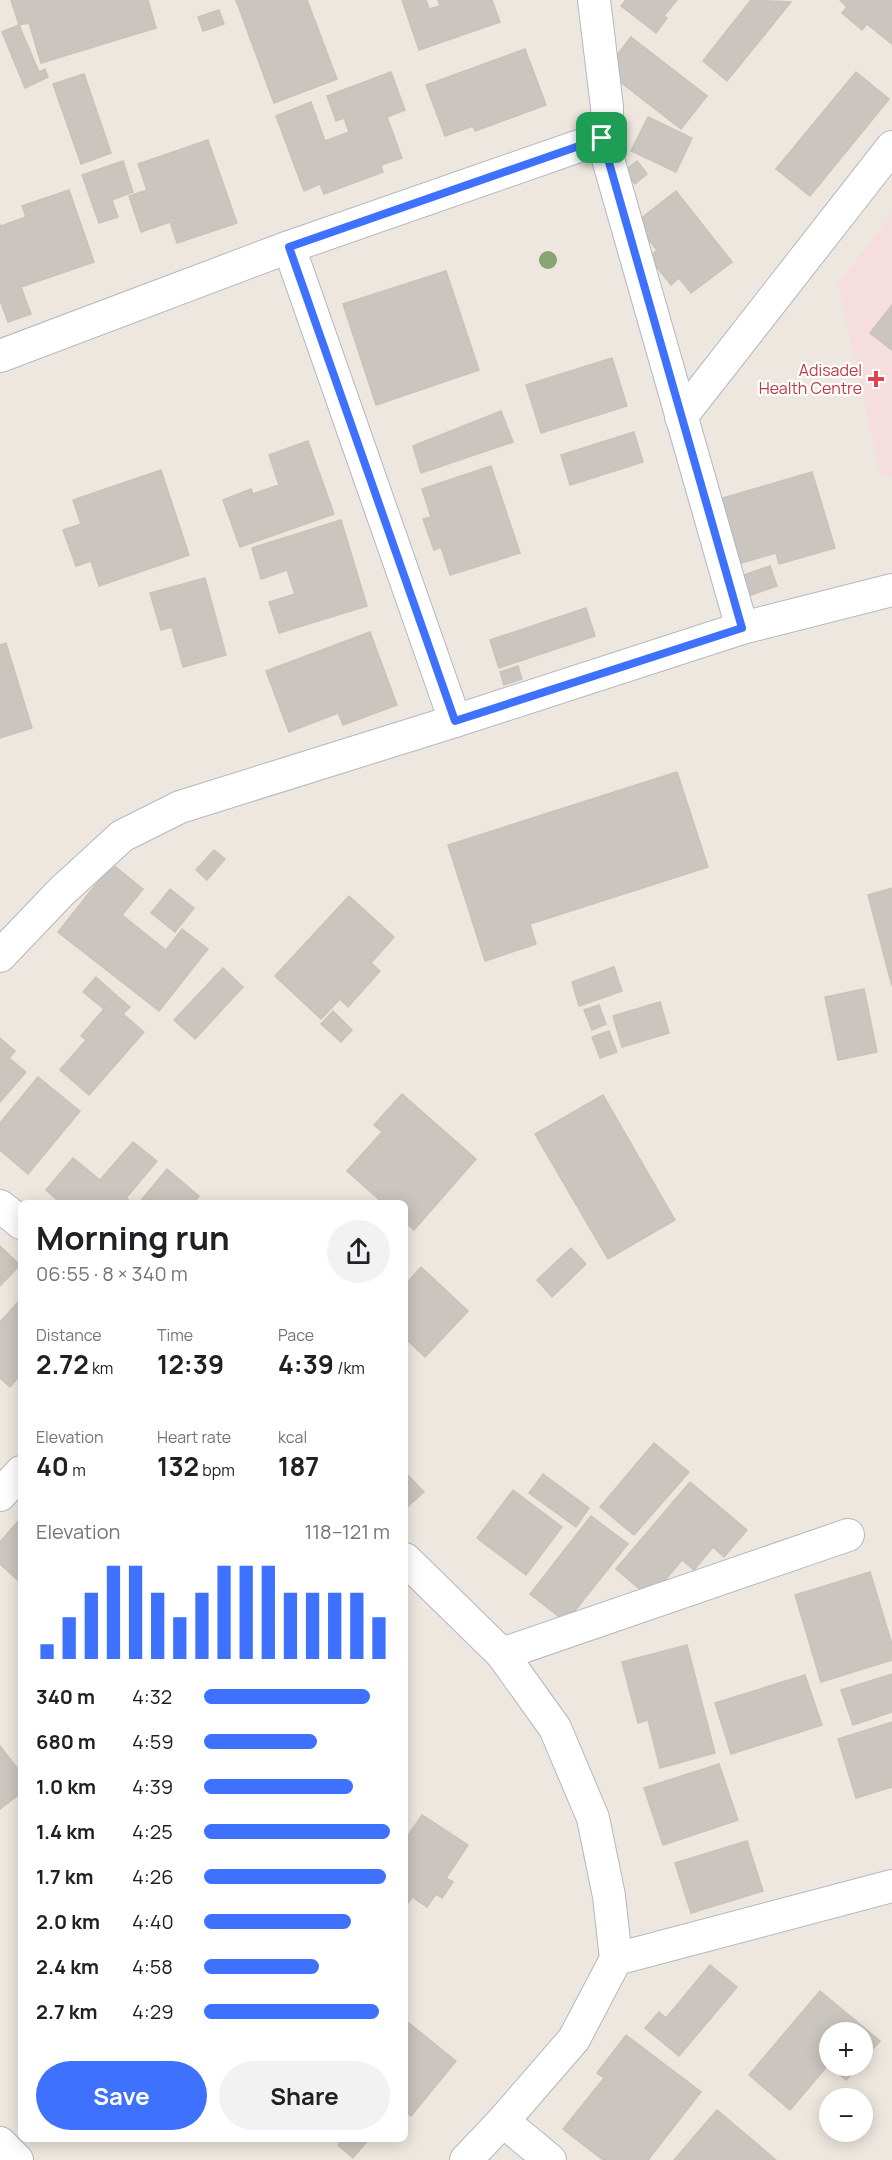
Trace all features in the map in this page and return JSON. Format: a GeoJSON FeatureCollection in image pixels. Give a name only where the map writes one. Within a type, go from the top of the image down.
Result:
{"type":"FeatureCollection","features":[{"type":"Feature","properties":{"kind":"street"},"geometry":{"type":"LineString","coordinates":[[593,0],[607,106],[607,124],[602,138],[742,628]]}},
{"type":"Feature","properties":{"kind":"street"},"geometry":{"type":"LineString","coordinates":[[0,356],[289,247],[602,138]]}},
{"type":"Feature","properties":{"kind":"street"},"geometry":{"type":"LineString","coordinates":[[681,417],[892,147]]}},
{"type":"Feature","properties":{"kind":"street"},"geometry":{"type":"LineString","coordinates":[[289,247],[455,721]]}},
{"type":"Feature","properties":{"kind":"street"},"geometry":{"type":"LineString","coordinates":[[0,956],[61,892],[122,836],[180,807],[742,628],[892,590]]}},
{"type":"Feature","properties":{"kind":"street"},"geometry":{"type":"LineString","coordinates":[[0,1206],[18,1221]]}},
{"type":"Feature","properties":{"kind":"street"},"geometry":{"type":"LineString","coordinates":[[0,1495],[18,1475]]}},
{"type":"Feature","properties":{"kind":"street"},"geometry":{"type":"LineString","coordinates":[[502,1654],[848,1535]]}},
{"type":"Feature","properties":{"kind":"street"},"geometry":{"type":"LineString","coordinates":[[408,1562],[502,1654],[555,1728],[593,1818],[609,1896],[616,1959],[574,2039],[466,2160]]}},
{"type":"Feature","properties":{"kind":"street"},"geometry":{"type":"LineString","coordinates":[[616,1959],[887,1895]]}},
{"type":"Feature","properties":{"kind":"street"},"geometry":{"type":"LineString","coordinates":[[503,2121],[550,2160]]}},
{"type":"Feature","properties":{"kind":"street"},"geometry":{"type":"LineString","coordinates":[[0,2143],[17,2160]]}},
{"type":"Feature","properties":{"kind":"shaded area","name":"Adisadel Health Centre"},"geometry":{"type":"Polygon","coordinates":[[[892,214],[892,478],[880,473],[838,284],[892,214]]]}},
{"type":"Feature","properties":{"kind":"building"},"geometry":{"type":"Polygon","coordinates":[[[11,0],[148,0],[156,28],[41,63],[29,23],[19,25],[11,0]]]}},
{"type":"Feature","properties":{"kind":"building"},"geometry":{"type":"Polygon","coordinates":[[[236,0],[307,0],[337,79],[274,103],[236,0]]]}},
{"type":"Feature","properties":{"kind":"building"},"geometry":{"type":"Polygon","coordinates":[[[402,0],[426,0],[429,9],[440,6],[438,0],[492,0],[500,22],[419,50],[402,0]]]}},
{"type":"Feature","properties":{"kind":"building"},"geometry":{"type":"Polygon","coordinates":[[[626,0],[677,0],[664,16],[667,18],[656,33],[621,6],[626,0]]]}},
{"type":"Feature","properties":{"kind":"building"},"geometry":{"type":"Polygon","coordinates":[[[751,0],[791,2],[727,81],[703,61],[751,0]]]}},
{"type":"Feature","properties":{"kind":"building"},"geometry":{"type":"Polygon","coordinates":[[[840,0],[892,0],[892,44],[867,24],[862,30],[842,13],[847,7],[840,0]]]}},
{"type":"Feature","properties":{"kind":"building"},"geometry":{"type":"Polygon","coordinates":[[[219,10],[224,24],[203,31],[198,17],[219,10]]]}},
{"type":"Feature","properties":{"kind":"building"},"geometry":{"type":"Polygon","coordinates":[[[19,25],[39,72],[45,69],[48,77],[25,88],[2,32],[19,25]]]}},
{"type":"Feature","properties":{"kind":"building"},"geometry":{"type":"Polygon","coordinates":[[[631,37],[707,96],[681,129],[605,70],[631,37]]]}},
{"type":"Feature","properties":{"kind":"building"},"geometry":{"type":"Polygon","coordinates":[[[525,49],[546,105],[475,131],[473,126],[445,136],[426,85],[525,49]]]}},
{"type":"Feature","properties":{"kind":"building"},"geometry":{"type":"Polygon","coordinates":[[[391,72],[405,110],[387,117],[402,158],[381,165],[383,172],[324,194],[320,184],[304,191],[276,116],[311,102],[325,141],[349,132],[344,118],[336,121],[327,96],[391,72]]]}},
{"type":"Feature","properties":{"kind":"building"},"geometry":{"type":"Polygon","coordinates":[[[856,72],[889,99],[810,196],[776,169],[856,72]]]}},
{"type":"Feature","properties":{"kind":"building"},"geometry":{"type":"Polygon","coordinates":[[[84,74],[111,153],[81,164],[53,84],[84,74]]]}},
{"type":"Feature","properties":{"kind":"building"},"geometry":{"type":"Polygon","coordinates":[[[648,117],[692,138],[676,172],[631,151],[648,117]]]}},
{"type":"Feature","properties":{"kind":"building"},"geometry":{"type":"Polygon","coordinates":[[[208,140],[237,223],[177,243],[170,222],[141,232],[129,196],[147,190],[138,164],[208,140]]]}},
{"type":"Feature","properties":{"kind":"building"},"geometry":{"type":"Polygon","coordinates":[[[123,161],[133,192],[112,200],[118,217],[99,223],[82,175],[123,161]]]}},
{"type":"Feature","properties":{"kind":"building"},"geometry":{"type":"Polygon","coordinates":[[[637,161],[647,174],[635,184],[624,171],[637,161]]]}},
{"type":"Feature","properties":{"kind":"building"},"geometry":{"type":"Polygon","coordinates":[[[69,190],[94,262],[21,287],[31,314],[8,322],[0,300],[0,224],[1,226],[26,217],[22,206],[69,190]]]}},
{"type":"Feature","properties":{"kind":"building"},"geometry":{"type":"Polygon","coordinates":[[[676,191],[732,262],[691,293],[679,278],[671,285],[649,257],[657,250],[635,223],[676,191]]]}},
{"type":"Feature","properties":{"kind":"building"},"geometry":{"type":"Polygon","coordinates":[[[446,271],[479,370],[376,405],[343,304],[446,271]]]}},
{"type":"Feature","properties":{"kind":"building"},"geometry":{"type":"Polygon","coordinates":[[[892,305],[892,350],[870,333],[892,305]]]}},
{"type":"Feature","properties":{"kind":"building"},"geometry":{"type":"Polygon","coordinates":[[[612,358],[627,406],[541,433],[526,385],[612,358]]]}},
{"type":"Feature","properties":{"kind":"building"},"geometry":{"type":"Polygon","coordinates":[[[501,411],[513,442],[421,473],[413,446],[501,411]]]}},
{"type":"Feature","properties":{"kind":"building"},"geometry":{"type":"Polygon","coordinates":[[[634,432],[643,462],[570,485],[561,455],[634,432]]]}},
{"type":"Feature","properties":{"kind":"building"},"geometry":{"type":"Polygon","coordinates":[[[308,441],[334,514],[240,547],[223,500],[251,489],[253,494],[279,485],[269,455],[308,441]]]}},
{"type":"Feature","properties":{"kind":"building"},"geometry":{"type":"Polygon","coordinates":[[[491,466],[520,553],[450,575],[441,547],[434,550],[423,519],[431,517],[422,489],[491,466]]]}},
{"type":"Feature","properties":{"kind":"building"},"geometry":{"type":"Polygon","coordinates":[[[161,470],[189,555],[99,586],[91,561],[76,566],[63,530],[81,524],[73,500],[161,470]]]}},
{"type":"Feature","properties":{"kind":"building"},"geometry":{"type":"Polygon","coordinates":[[[812,472],[835,548],[779,564],[776,553],[728,567],[709,502],[812,472]]]}},
{"type":"Feature","properties":{"kind":"building"},"geometry":{"type":"Polygon","coordinates":[[[341,520],[367,606],[279,633],[269,602],[295,594],[287,570],[261,579],[252,548],[341,520]]]}},
{"type":"Feature","properties":{"kind":"building"},"geometry":{"type":"Polygon","coordinates":[[[770,566],[777,586],[742,598],[735,578],[770,566]]]}},
{"type":"Feature","properties":{"kind":"building"},"geometry":{"type":"Polygon","coordinates":[[[205,578],[226,655],[183,667],[172,627],[161,630],[150,593],[205,578]]]}},
{"type":"Feature","properties":{"kind":"building"},"geometry":{"type":"Polygon","coordinates":[[[586,608],[595,636],[499,668],[490,640],[586,608]]]}},
{"type":"Feature","properties":{"kind":"building"},"geometry":{"type":"Polygon","coordinates":[[[370,632],[397,705],[343,725],[338,713],[289,732],[266,671],[370,632]]]}},
{"type":"Feature","properties":{"kind":"building"},"geometry":{"type":"Polygon","coordinates":[[[6,643],[32,728],[0,738],[0,645],[6,643]]]}},
{"type":"Feature","properties":{"kind":"building"},"geometry":{"type":"Polygon","coordinates":[[[518,666],[522,679],[504,685],[500,672],[518,666]]]}},
{"type":"Feature","properties":{"kind":"building"},"geometry":{"type":"Polygon","coordinates":[[[677,772],[708,867],[530,924],[536,944],[485,961],[448,845],[677,772]]]}},
{"type":"Feature","properties":{"kind":"building"},"geometry":{"type":"Polygon","coordinates":[[[214,850],[225,859],[207,880],[196,870],[214,850]]]}},
{"type":"Feature","properties":{"kind":"building"},"geometry":{"type":"Polygon","coordinates":[[[112,864],[143,889],[122,915],[166,950],[182,929],[208,949],[159,1011],[58,932],[112,864]]]}},
{"type":"Feature","properties":{"kind":"building"},"geometry":{"type":"Polygon","coordinates":[[[892,888],[892,986],[868,895],[892,888]]]}},
{"type":"Feature","properties":{"kind":"building"},"geometry":{"type":"Polygon","coordinates":[[[170,889],[194,908],[175,932],[151,913],[170,889]]]}},
{"type":"Feature","properties":{"kind":"building"},"geometry":{"type":"Polygon","coordinates":[[[349,896],[394,937],[371,963],[380,971],[348,1007],[340,999],[321,1019],[275,976],[349,896]]]}},
{"type":"Feature","properties":{"kind":"building"},"geometry":{"type":"Polygon","coordinates":[[[614,967],[622,991],[579,1006],[572,982],[614,967]]]}},
{"type":"Feature","properties":{"kind":"building"},"geometry":{"type":"Polygon","coordinates":[[[223,968],[243,987],[195,1039],[174,1020],[223,968]]]}},
{"type":"Feature","properties":{"kind":"building"},"geometry":{"type":"Polygon","coordinates":[[[96,977],[116,995],[104,1009],[83,992],[96,977]]]}},
{"type":"Feature","properties":{"kind":"building"},"geometry":{"type":"Polygon","coordinates":[[[864,989],[877,1052],[838,1060],[825,997],[864,989]]]}},
{"type":"Feature","properties":{"kind":"building"},"geometry":{"type":"Polygon","coordinates":[[[116,995],[130,1007],[123,1014],[144,1032],[89,1095],[60,1070],[86,1040],[81,1036],[116,995]]]}},
{"type":"Feature","properties":{"kind":"building"},"geometry":{"type":"Polygon","coordinates":[[[660,1002],[669,1033],[622,1047],[613,1016],[660,1002]]]}},
{"type":"Feature","properties":{"kind":"building"},"geometry":{"type":"Polygon","coordinates":[[[599,1005],[606,1024],[592,1030],[584,1010],[599,1005]]]}},
{"type":"Feature","properties":{"kind":"building"},"geometry":{"type":"Polygon","coordinates":[[[333,1011],[352,1030],[341,1042],[321,1024],[333,1011]]]}},
{"type":"Feature","properties":{"kind":"building"},"geometry":{"type":"Polygon","coordinates":[[[609,1031],[617,1052],[600,1058],[592,1037],[609,1031]]]}},
{"type":"Feature","properties":{"kind":"building"},"geometry":{"type":"Polygon","coordinates":[[[0,1038],[15,1051],[9,1058],[26,1072],[0,1102],[0,1038]]]}},
{"type":"Feature","properties":{"kind":"building"},"geometry":{"type":"Polygon","coordinates":[[[38,1077],[80,1111],[28,1174],[0,1150],[0,1123],[38,1077]]]}},
{"type":"Feature","properties":{"kind":"building"},"geometry":{"type":"Polygon","coordinates":[[[402,1094],[476,1159],[414,1230],[408,1225],[408,1200],[380,1200],[347,1171],[382,1132],[374,1125],[402,1094]]]}},
{"type":"Feature","properties":{"kind":"building"},"geometry":{"type":"Polygon","coordinates":[[[603,1095],[675,1220],[608,1259],[535,1134],[603,1095]]]}},
{"type":"Feature","properties":{"kind":"building"},"geometry":{"type":"Polygon","coordinates":[[[133,1142],[157,1161],[126,1198],[128,1200],[58,1200],[46,1190],[73,1158],[100,1180],[133,1142]]]}},
{"type":"Feature","properties":{"kind":"building"},"geometry":{"type":"Polygon","coordinates":[[[167,1169],[199,1196],[196,1200],[141,1200],[167,1169]]]}},
{"type":"Feature","properties":{"kind":"building"},"geometry":{"type":"Polygon","coordinates":[[[0,1246],[18,1263],[18,1267],[0,1286],[0,1246]]]}},
{"type":"Feature","properties":{"kind":"building"},"geometry":{"type":"Polygon","coordinates":[[[571,1248],[586,1264],[552,1297],[537,1280],[571,1248]]]}},
{"type":"Feature","properties":{"kind":"building"},"geometry":{"type":"Polygon","coordinates":[[[421,1267],[468,1311],[425,1357],[408,1341],[408,1282],[421,1267]]]}},
{"type":"Feature","properties":{"kind":"building"},"geometry":{"type":"Polygon","coordinates":[[[18,1302],[18,1378],[10,1387],[0,1378],[0,1322],[18,1302]]]}},
{"type":"Feature","properties":{"kind":"building"},"geometry":{"type":"Polygon","coordinates":[[[654,1443],[689,1472],[634,1535],[600,1507],[654,1443]]]}},
{"type":"Feature","properties":{"kind":"building"},"geometry":{"type":"Polygon","coordinates":[[[543,1474],[589,1508],[576,1527],[529,1493],[543,1474]]]}},
{"type":"Feature","properties":{"kind":"building"},"geometry":{"type":"Polygon","coordinates":[[[408,1475],[424,1492],[408,1506],[408,1475]]]}},
{"type":"Feature","properties":{"kind":"building"},"geometry":{"type":"Polygon","coordinates":[[[690,1482],[747,1530],[724,1557],[713,1547],[694,1570],[682,1560],[650,1598],[616,1569],[690,1482]]]}},
{"type":"Feature","properties":{"kind":"building"},"geometry":{"type":"Polygon","coordinates":[[[513,1490],[562,1527],[526,1575],[477,1538],[513,1490]]]}},
{"type":"Feature","properties":{"kind":"building"},"geometry":{"type":"Polygon","coordinates":[[[591,1516],[628,1544],[566,1622],[530,1594],[591,1516]]]}},
{"type":"Feature","properties":{"kind":"building"},"geometry":{"type":"Polygon","coordinates":[[[18,1521],[18,1580],[0,1564],[0,1542],[18,1521]]]}},
{"type":"Feature","properties":{"kind":"building"},"geometry":{"type":"Polygon","coordinates":[[[870,1572],[892,1644],[892,1660],[821,1682],[795,1595],[870,1572]]]}},
{"type":"Feature","properties":{"kind":"building"},"geometry":{"type":"Polygon","coordinates":[[[687,1645],[715,1753],[660,1768],[648,1720],[638,1723],[622,1662],[687,1645]]]}},
{"type":"Feature","properties":{"kind":"building"},"geometry":{"type":"Polygon","coordinates":[[[892,1674],[892,1712],[853,1725],[841,1690],[892,1674]]]}},
{"type":"Feature","properties":{"kind":"building"},"geometry":{"type":"Polygon","coordinates":[[[805,1675],[822,1725],[731,1754],[715,1703],[805,1675]]]}},
{"type":"Feature","properties":{"kind":"building"},"geometry":{"type":"Polygon","coordinates":[[[892,1722],[892,1787],[856,1798],[838,1739],[892,1722]]]}},
{"type":"Feature","properties":{"kind":"building"},"geometry":{"type":"Polygon","coordinates":[[[0,1746],[18,1769],[18,1795],[0,1809],[0,1746]]]}},
{"type":"Feature","properties":{"kind":"building"},"geometry":{"type":"Polygon","coordinates":[[[719,1764],[738,1820],[663,1845],[644,1788],[719,1764]]]}},
{"type":"Feature","properties":{"kind":"building"},"geometry":{"type":"Polygon","coordinates":[[[422,1815],[468,1845],[446,1878],[453,1882],[442,1898],[436,1894],[427,1907],[412,1897],[408,1903],[408,1836],[422,1815]]]}},
{"type":"Feature","properties":{"kind":"building"},"geometry":{"type":"Polygon","coordinates":[[[747,1841],[763,1891],[691,1913],[675,1863],[747,1841]]]}},
{"type":"Feature","properties":{"kind":"building"},"geometry":{"type":"Polygon","coordinates":[[[710,1965],[737,1987],[679,2056],[645,2028],[659,2012],[666,2018],[710,1965]]]}},
{"type":"Feature","properties":{"kind":"building"},"geometry":{"type":"Polygon","coordinates":[[[820,1991],[857,2022],[819,2022],[819,2076],[790,2110],[749,2075],[820,1991]]]}},
{"type":"Feature","properties":{"kind":"building"},"geometry":{"type":"Polygon","coordinates":[[[408,2022],[456,2061],[411,2116],[408,2114],[408,2022]]]}},
{"type":"Feature","properties":{"kind":"building"},"geometry":{"type":"Polygon","coordinates":[[[626,2035],[701,2092],[648,2160],[603,2160],[563,2129],[604,2078],[597,2073],[626,2035]]]}},
{"type":"Feature","properties":{"kind":"building"},"geometry":{"type":"Polygon","coordinates":[[[873,2035],[880,2041],[873,2049],[873,2035]]]}},
{"type":"Feature","properties":{"kind":"building"},"geometry":{"type":"Polygon","coordinates":[[[717,2110],[776,2160],[674,2160],[717,2110]]]}},
{"type":"Feature","properties":{"kind":"building"},"geometry":{"type":"Polygon","coordinates":[[[340,2142],[366,2142],[353,2158],[338,2145],[340,2142]]]}},
{"type":"Feature","properties":{"kind":"place","name":"Adisadel Health Centre"},"geometry":{"type":"Point","coordinates":[876,379]}},
{"type":"Feature","properties":{"kind":"route"},"geometry":{"type":"LineString","coordinates":[[602,138],[742,628],[455,721],[289,247],[602,138]]}}]}
